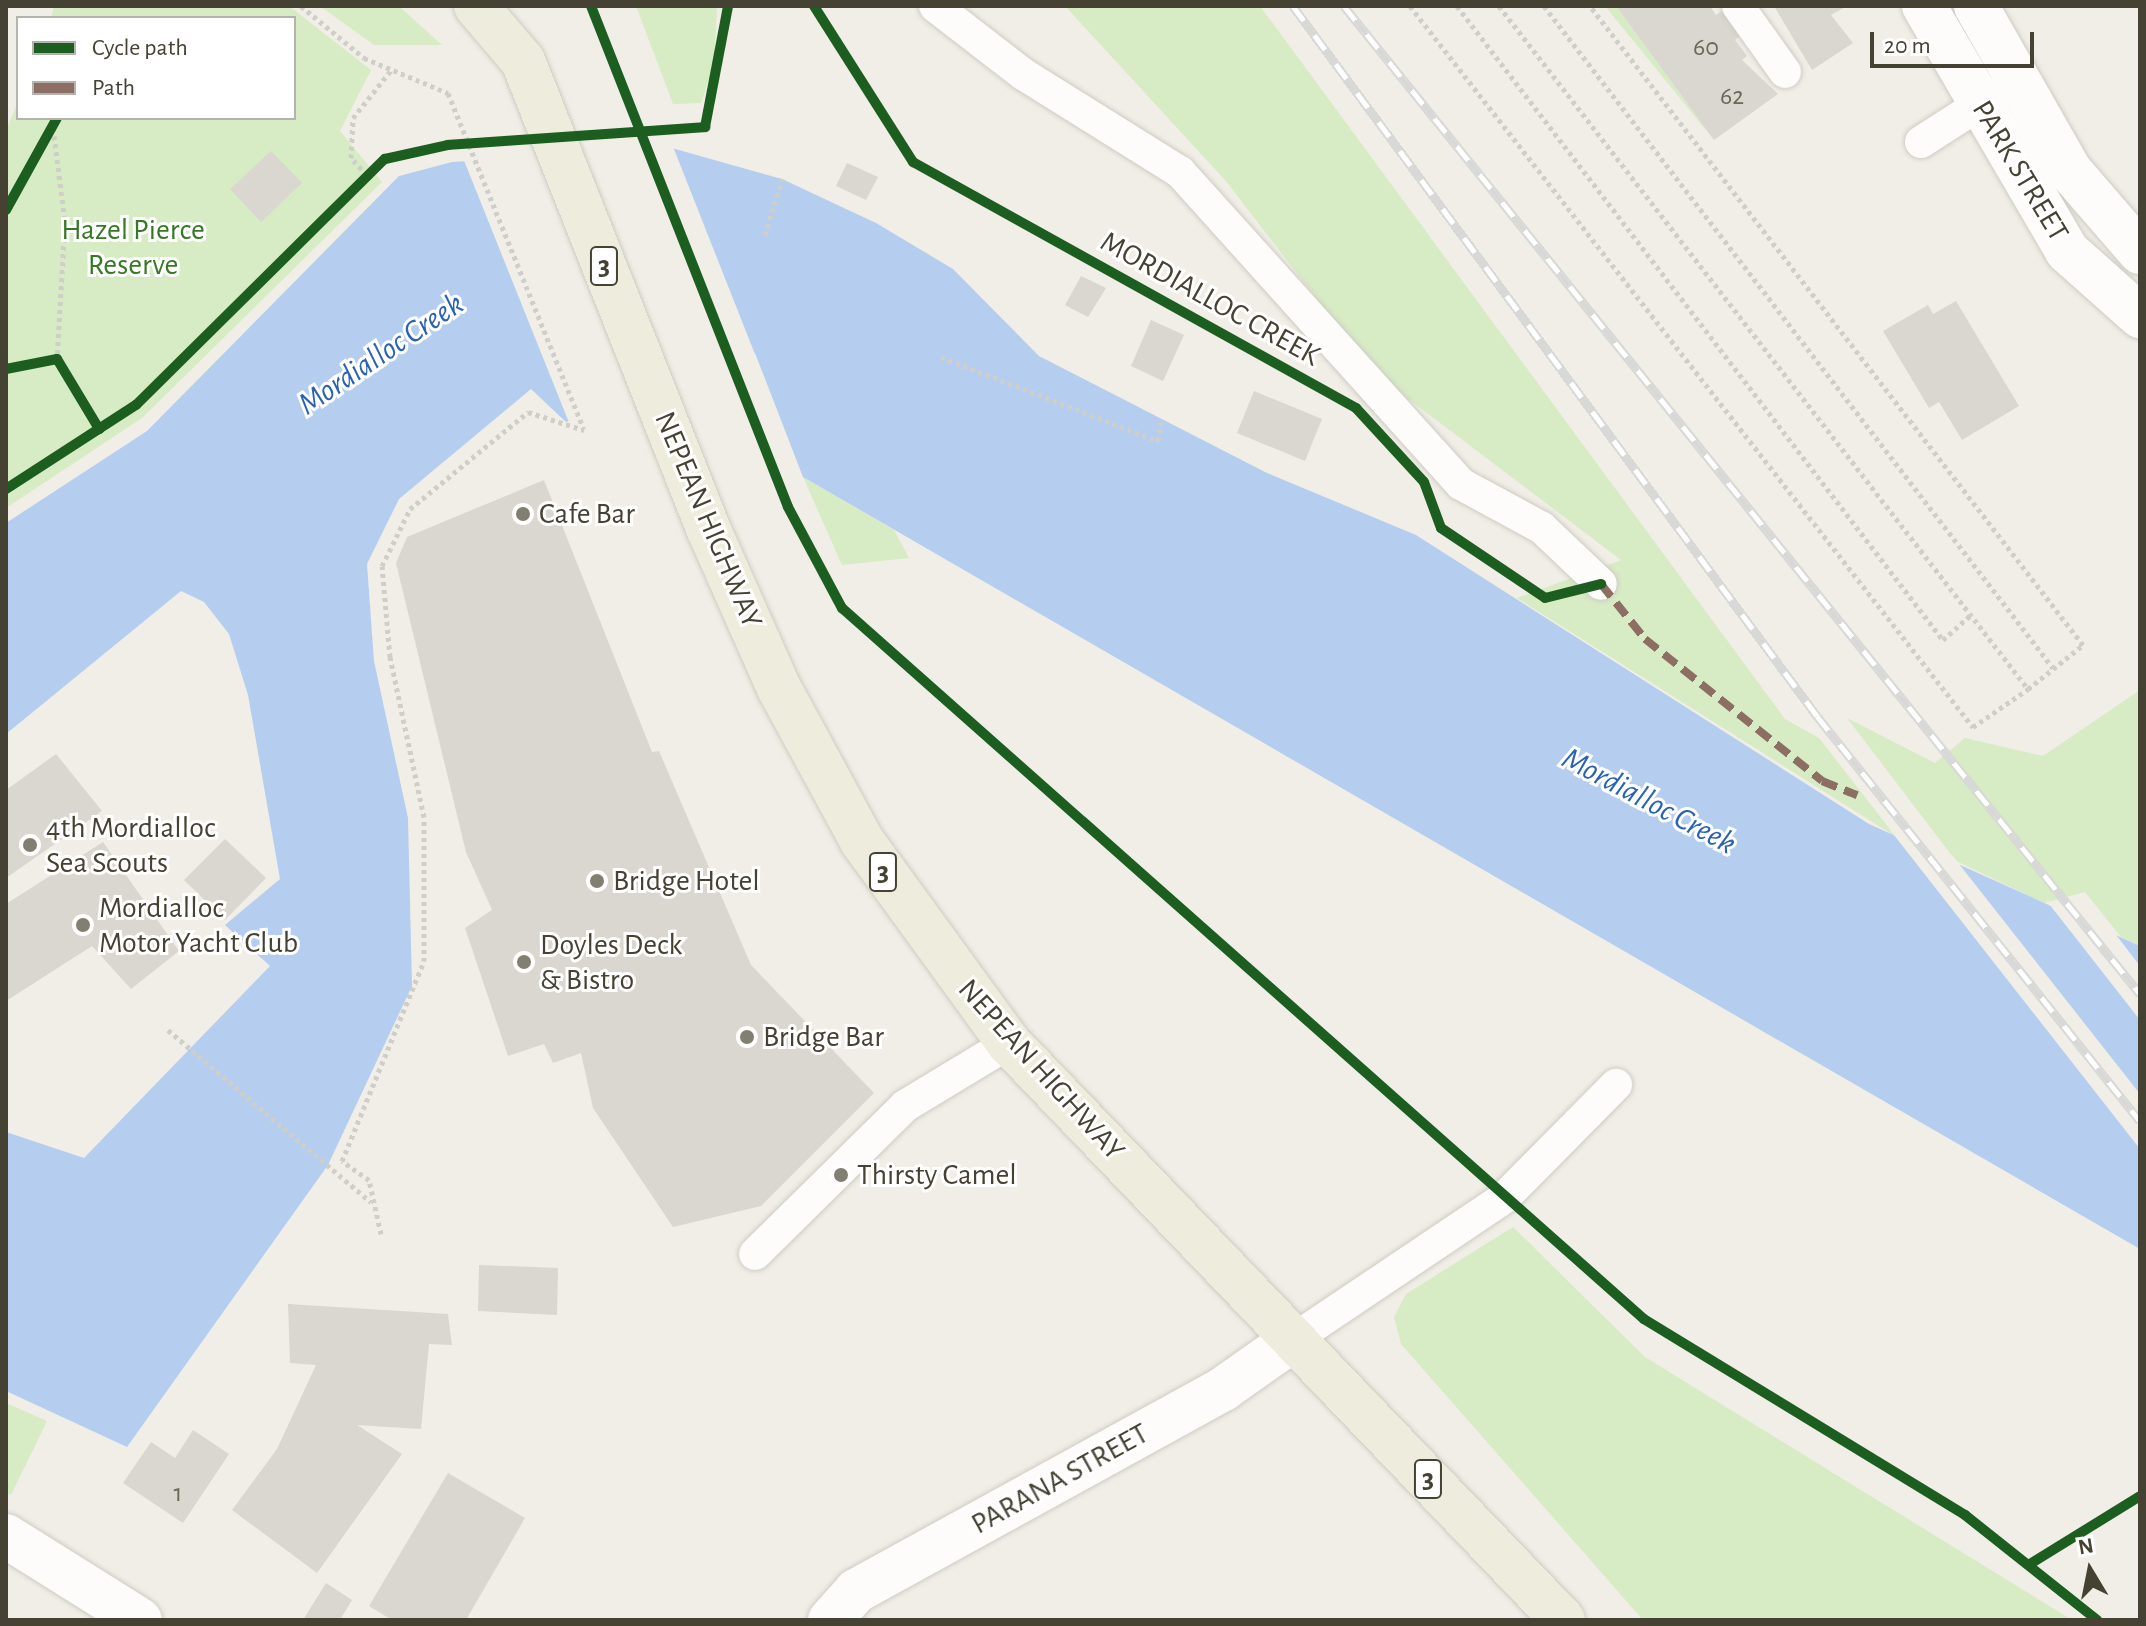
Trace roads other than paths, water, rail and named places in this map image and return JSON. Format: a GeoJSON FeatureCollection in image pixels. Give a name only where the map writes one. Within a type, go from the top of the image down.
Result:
{"type":"FeatureCollection","features":[{"type":"Feature","properties":{"kind":"highway","name":"3"},"geometry":{"type":"LineString","coordinates":[[476,6],[523,61]]}},
{"type":"Feature","properties":{"kind":"highway","name":"3"},"geometry":{"type":"LineString","coordinates":[[521,6],[523,61]]}},
{"type":"Feature","properties":{"kind":"highway","name":"NEPEAN HIGHWAY"},"geometry":{"type":"LineString","coordinates":[[523,61],[659,403],[779,688],[831,787],[906,906],[1009,1043],[1563,1620]]}},
{"type":"Feature","properties":{"kind":"street","name":"PARK STREET"},"geometry":{"type":"LineString","coordinates":[[1924,6],[2067,251],[2140,316]]}},
{"type":"Feature","properties":{"kind":"street","name":"PARK STREET"},"geometry":{"type":"LineString","coordinates":[[1976,6],[2070,171],[2140,252]]}},
{"type":"Feature","properties":{"kind":"street","name":"PARANA STREET"},"geometry":{"type":"LineString","coordinates":[[830,1620],[856,1591],[1223,1389],[1294,1339]]}},
{"type":"Feature","properties":{"kind":"street"},"geometry":{"type":"LineString","coordinates":[[6,1536],[140,1620]]}},
{"type":"Feature","properties":{"kind":"lane"},"geometry":{"type":"LineString","coordinates":[[935,6],[1023,74],[1180,172],[1461,484],[1542,528],[1601,584]]}},
{"type":"Feature","properties":{"kind":"lane"},"geometry":{"type":"LineString","coordinates":[[1738,6],[1785,72]]}},
{"type":"Feature","properties":{"kind":"lane"},"geometry":{"type":"LineString","coordinates":[[1921,142],[2019,80]]}},
{"type":"Feature","properties":{"kind":"lane"},"geometry":{"type":"LineString","coordinates":[[755,1254],[905,1106],[1009,1043]]}},
{"type":"Feature","properties":{"kind":"lane"},"geometry":{"type":"LineString","coordinates":[[1294,1339],[1505,1197],[1616,1085]]}},
{"type":"Feature","properties":{"kind":"water","name":"Mordialloc Creek"},"geometry":{"type":"Polygon","coordinates":[[[654,143],[782,179],[876,223],[953,269],[1039,356],[1267,473],[1416,535],[1869,824],[2140,946],[2140,1249],[803,477],[755,353],[566,422],[531,389],[399,499],[367,564],[374,661],[408,818],[412,986],[328,1165],[127,1447],[6,1391],[6,1132],[84,1158],[270,966],[225,925],[280,879],[248,695],[229,634],[204,602],[181,591],[6,734],[6,523],[147,431],[399,176],[452,162],[646,151],[654,143]]]}},
{"type":"Feature","properties":{"kind":"railway"},"geometry":{"type":"LineString","coordinates":[[1293,6],[1817,716],[2140,1121]]}},
{"type":"Feature","properties":{"kind":"railway"},"geometry":{"type":"LineString","coordinates":[[1344,6],[2140,994]]}},
{"type":"Feature","properties":{"kind":"place","name":"Cafe Bar"},"geometry":{"type":"Point","coordinates":[523,514]}},
{"type":"Feature","properties":{"kind":"place","name":"4th Mordialloc Sea Scouts"},"geometry":{"type":"Point","coordinates":[30,845]}},
{"type":"Feature","properties":{"kind":"place","name":"Bridge Hotel"},"geometry":{"type":"Point","coordinates":[597,881]}},
{"type":"Feature","properties":{"kind":"place","name":"Mordialloc Motor Yacht Club"},"geometry":{"type":"Point","coordinates":[83,925]}},
{"type":"Feature","properties":{"kind":"place","name":"Doyles Deck & Bistro"},"geometry":{"type":"Point","coordinates":[524,962]}},
{"type":"Feature","properties":{"kind":"place","name":"Bridge Bar"},"geometry":{"type":"Point","coordinates":[747,1037]}},
{"type":"Feature","properties":{"kind":"place","name":"Thirsty Camel"},"geometry":{"type":"Point","coordinates":[841,1175]}},
{"type":"Feature","properties":{"kind":"park label","name":"Hazel Pierce Reserve"},"geometry":{"type":"Point","coordinates":[133,247]}}]}
